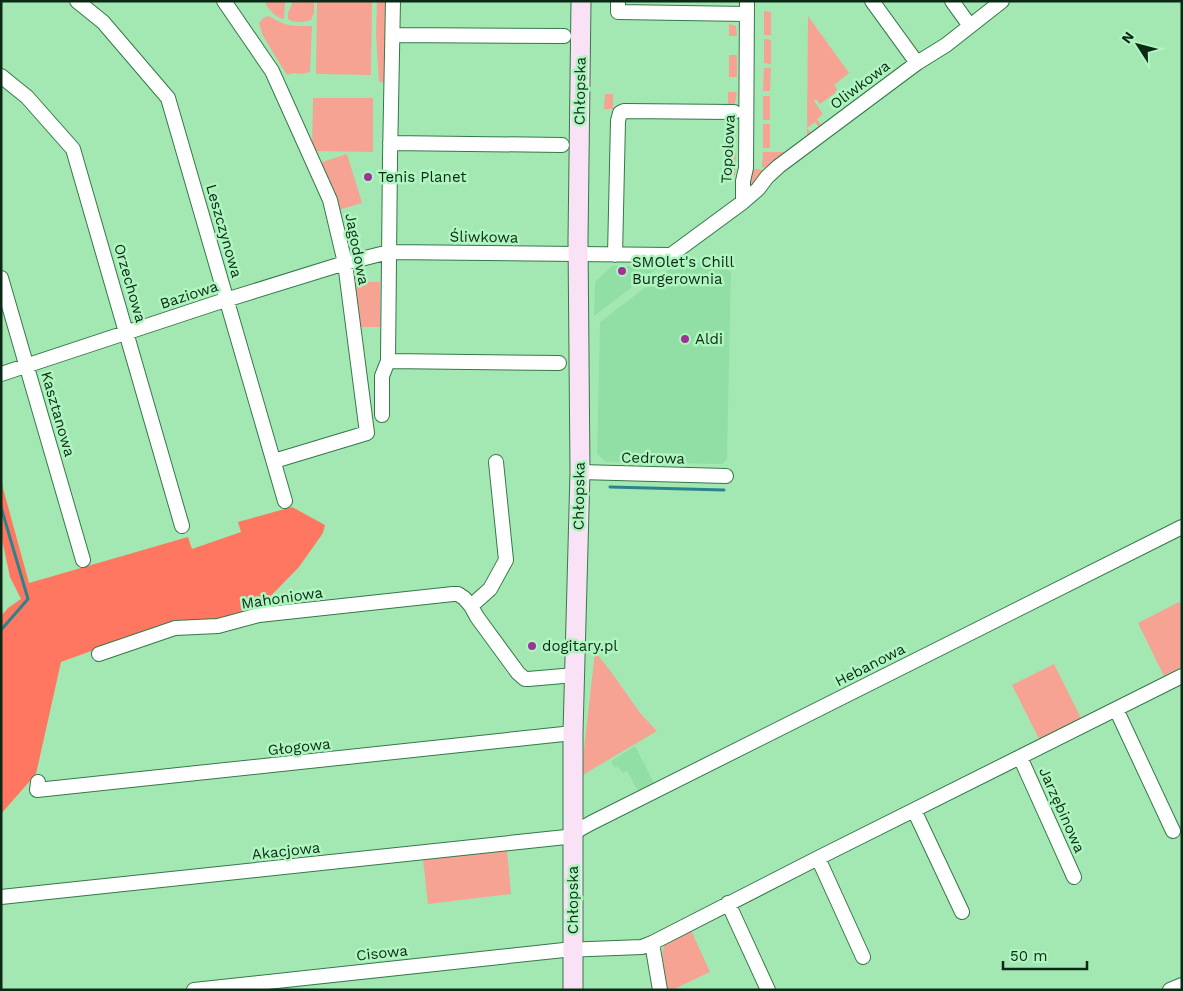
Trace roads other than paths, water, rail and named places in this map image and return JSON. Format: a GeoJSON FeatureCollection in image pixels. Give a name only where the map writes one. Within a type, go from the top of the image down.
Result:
{"type":"FeatureCollection","features":[{"type":"Feature","properties":{"kind":"street","name":"Leszczynowa"},"geometry":{"type":"LineString","coordinates":[[77,1],[103,22],[168,98],[285,502]]}},
{"type":"Feature","properties":{"kind":"street","name":"Jagodowa"},"geometry":{"type":"LineString","coordinates":[[224,1],[272,71],[330,200],[345,263],[367,433],[274,461]]}},
{"type":"Feature","properties":{"kind":"street"},"geometry":{"type":"LineString","coordinates":[[382,415],[382,376],[388,360],[393,1]]}},
{"type":"Feature","properties":{"kind":"street","name":"Chłopska"},"geometry":{"type":"LineString","coordinates":[[573,990],[573,733],[580,472],[578,254],[581,1]]}},
{"type":"Feature","properties":{"kind":"street","name":"Topolowa"},"geometry":{"type":"LineString","coordinates":[[578,254],[671,256],[742,202],[746,168],[747,7],[618,12],[618,1]]}},
{"type":"Feature","properties":{"kind":"street"},"geometry":{"type":"LineString","coordinates":[[872,1],[917,63]]}},
{"type":"Feature","properties":{"kind":"street"},"geometry":{"type":"LineString","coordinates":[[952,1],[970,26]]}},
{"type":"Feature","properties":{"kind":"street","name":"Oliwkowa"},"geometry":{"type":"LineString","coordinates":[[742,202],[758,189],[779,166],[917,63],[946,45],[1002,1]]}},
{"type":"Feature","properties":{"kind":"street"},"geometry":{"type":"LineString","coordinates":[[393,34],[564,36]]}},
{"type":"Feature","properties":{"kind":"street","name":"Orzechowa"},"geometry":{"type":"LineString","coordinates":[[1,76],[28,97],[73,150],[182,526]]}},
{"type":"Feature","properties":{"kind":"street","name":"Topolowa"},"geometry":{"type":"LineString","coordinates":[[615,255],[618,121],[620,113],[624,111],[734,112]]}},
{"type":"Feature","properties":{"kind":"street"},"geometry":{"type":"LineString","coordinates":[[390,143],[562,145]]}},
{"type":"Feature","properties":{"kind":"street","name":"Baziowa"},"geometry":{"type":"LineString","coordinates":[[1,374],[227,300],[345,263],[389,252]]}},
{"type":"Feature","properties":{"kind":"street","name":"Śliwkowa"},"geometry":{"type":"LineString","coordinates":[[389,252],[578,254]]}},
{"type":"Feature","properties":{"kind":"street","name":"Kasztanowa"},"geometry":{"type":"LineString","coordinates":[[1,278],[84,560]]}},
{"type":"Feature","properties":{"kind":"street"},"geometry":{"type":"LineString","coordinates":[[388,360],[559,363]]}},
{"type":"Feature","properties":{"kind":"street"},"geometry":{"type":"LineString","coordinates":[[471,606],[490,589],[506,560],[496,462]]}},
{"type":"Feature","properties":{"kind":"street","name":"Cedrowa"},"geometry":{"type":"LineString","coordinates":[[580,472],[726,476]]}},
{"type":"Feature","properties":{"kind":"street","name":"Hebanowa"},"geometry":{"type":"LineString","coordinates":[[573,834],[591,823],[1182,527]]}},
{"type":"Feature","properties":{"kind":"street","name":"Mahoniowa"},"geometry":{"type":"LineString","coordinates":[[99,654],[175,628],[218,626],[259,615],[458,594],[471,606],[506,657],[518,673],[525,678],[575,675]]}},
{"type":"Feature","properties":{"kind":"street","name":"Jarzębinowa"},"geometry":{"type":"LineString","coordinates":[[573,949],[642,947],[652,943],[1182,676]]}},
{"type":"Feature","properties":{"kind":"street"},"geometry":{"type":"LineString","coordinates":[[1116,709],[1173,831]]}},
{"type":"Feature","properties":{"kind":"street","name":"Głogowa"},"geometry":{"type":"LineString","coordinates":[[38,782],[37,790],[573,733]]}},
{"type":"Feature","properties":{"kind":"street","name":"Jarzębinowa"},"geometry":{"type":"LineString","coordinates":[[1020,757],[1074,877]]}},
{"type":"Feature","properties":{"kind":"street"},"geometry":{"type":"LineString","coordinates":[[914,810],[962,912]]}},
{"type":"Feature","properties":{"kind":"street","name":"Akacjowa"},"geometry":{"type":"LineString","coordinates":[[1,898],[566,838],[573,834]]}},
{"type":"Feature","properties":{"kind":"street"},"geometry":{"type":"LineString","coordinates":[[818,858],[863,957]]}},
{"type":"Feature","properties":{"kind":"street"},"geometry":{"type":"LineString","coordinates":[[728,904],[768,990]]}},
{"type":"Feature","properties":{"kind":"street"},"geometry":{"type":"LineString","coordinates":[[652,943],[660,990]]}},
{"type":"Feature","properties":{"kind":"street","name":"Cisowa"},"geometry":{"type":"LineString","coordinates":[[194,990],[573,949]]}},
{"type":"Feature","properties":{"kind":"street"},"geometry":{"type":"LineString","coordinates":[[1170,990],[1182,985]]}},
{"type":"Feature","properties":{"kind":"waterway"},"geometry":{"type":"LineString","coordinates":[[610,487],[724,490]]}},
{"type":"Feature","properties":{"kind":"waterway"},"geometry":{"type":"LineString","coordinates":[[1,507],[28,599],[1,630]]}},
{"type":"Feature","properties":{"kind":"place","name":"Tenis Planet"},"geometry":{"type":"Point","coordinates":[368,177]}},
{"type":"Feature","properties":{"kind":"place","name":"SMOlet's Chill Burgerownia"},"geometry":{"type":"Point","coordinates":[622,271]}},
{"type":"Feature","properties":{"kind":"place","name":"Aldi"},"geometry":{"type":"Point","coordinates":[685,339]}},
{"type":"Feature","properties":{"kind":"place","name":"dogitary.pl"},"geometry":{"type":"Point","coordinates":[532,646]}}]}
